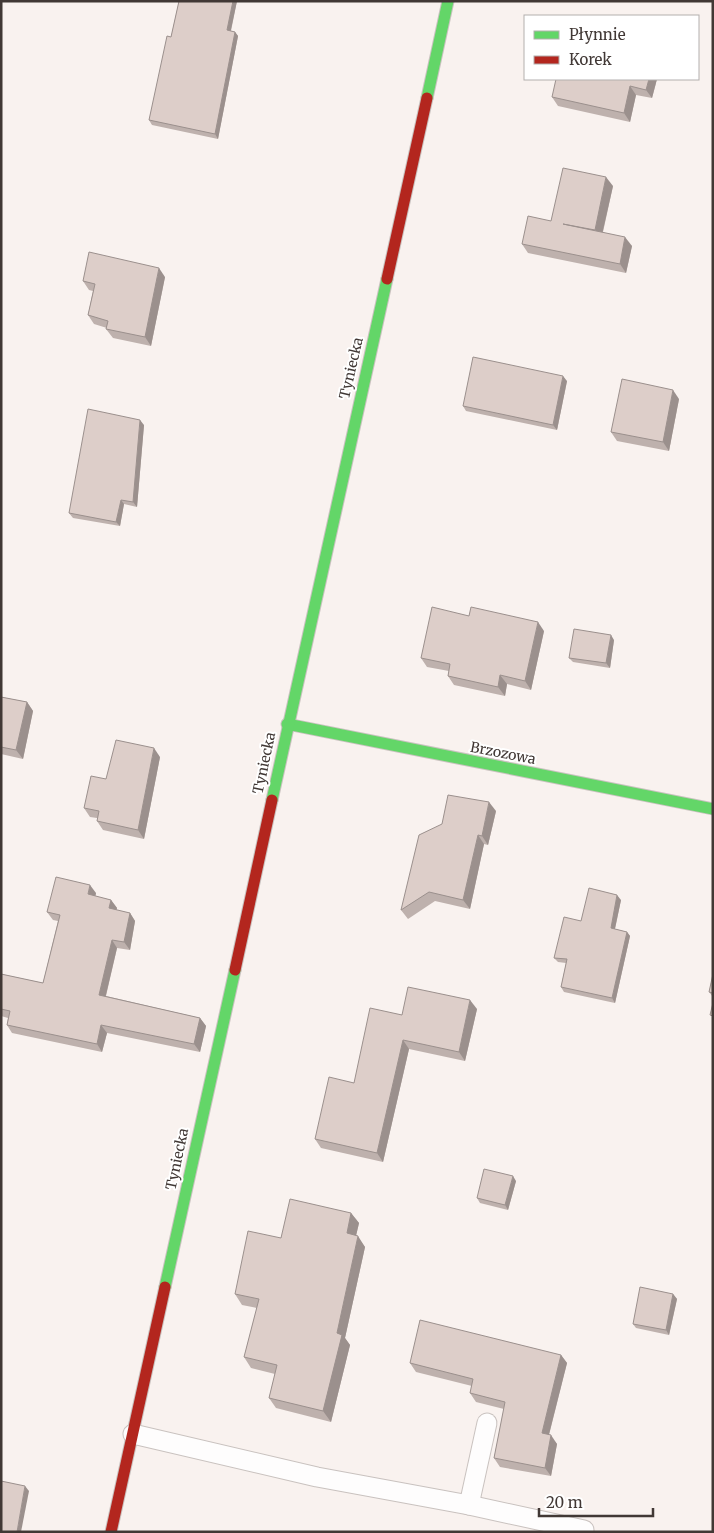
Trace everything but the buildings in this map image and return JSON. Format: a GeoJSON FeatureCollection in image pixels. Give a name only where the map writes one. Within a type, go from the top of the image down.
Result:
{"type":"FeatureCollection","features":[{"type":"Feature","properties":{"kind":"street","name":"Tyniecka"},"geometry":{"type":"LineString","coordinates":[[111,1532],[287,724],[448,1]]}},
{"type":"Feature","properties":{"kind":"street","name":"Brzozowa"},"geometry":{"type":"LineString","coordinates":[[287,724],[509,770],[713,809]]}},
{"type":"Feature","properties":{"kind":"lane"},"geometry":{"type":"LineString","coordinates":[[468,1505],[487,1423]]}},
{"type":"Feature","properties":{"kind":"lane"},"geometry":{"type":"LineString","coordinates":[[133,1434],[317,1477],[468,1505],[584,1530]]}},
{"type":"Feature","properties":{"kind":"traffic: fast"},"geometry":{"type":"LineString","coordinates":[[427,98],[448,1]]}},
{"type":"Feature","properties":{"kind":"traffic: fast"},"geometry":{"type":"LineString","coordinates":[[272,800],[387,279]]}},
{"type":"Feature","properties":{"kind":"traffic: fast"},"geometry":{"type":"LineString","coordinates":[[287,724],[713,809]]}},
{"type":"Feature","properties":{"kind":"traffic: fast"},"geometry":{"type":"LineString","coordinates":[[165,1287],[235,970]]}},
{"type":"Feature","properties":{"kind":"traffic: jam"},"geometry":{"type":"LineString","coordinates":[[387,279],[427,98]]}},
{"type":"Feature","properties":{"kind":"traffic: jam"},"geometry":{"type":"LineString","coordinates":[[235,970],[272,800]]}},
{"type":"Feature","properties":{"kind":"traffic: jam"},"geometry":{"type":"LineString","coordinates":[[111,1532],[165,1287]]}}]}
